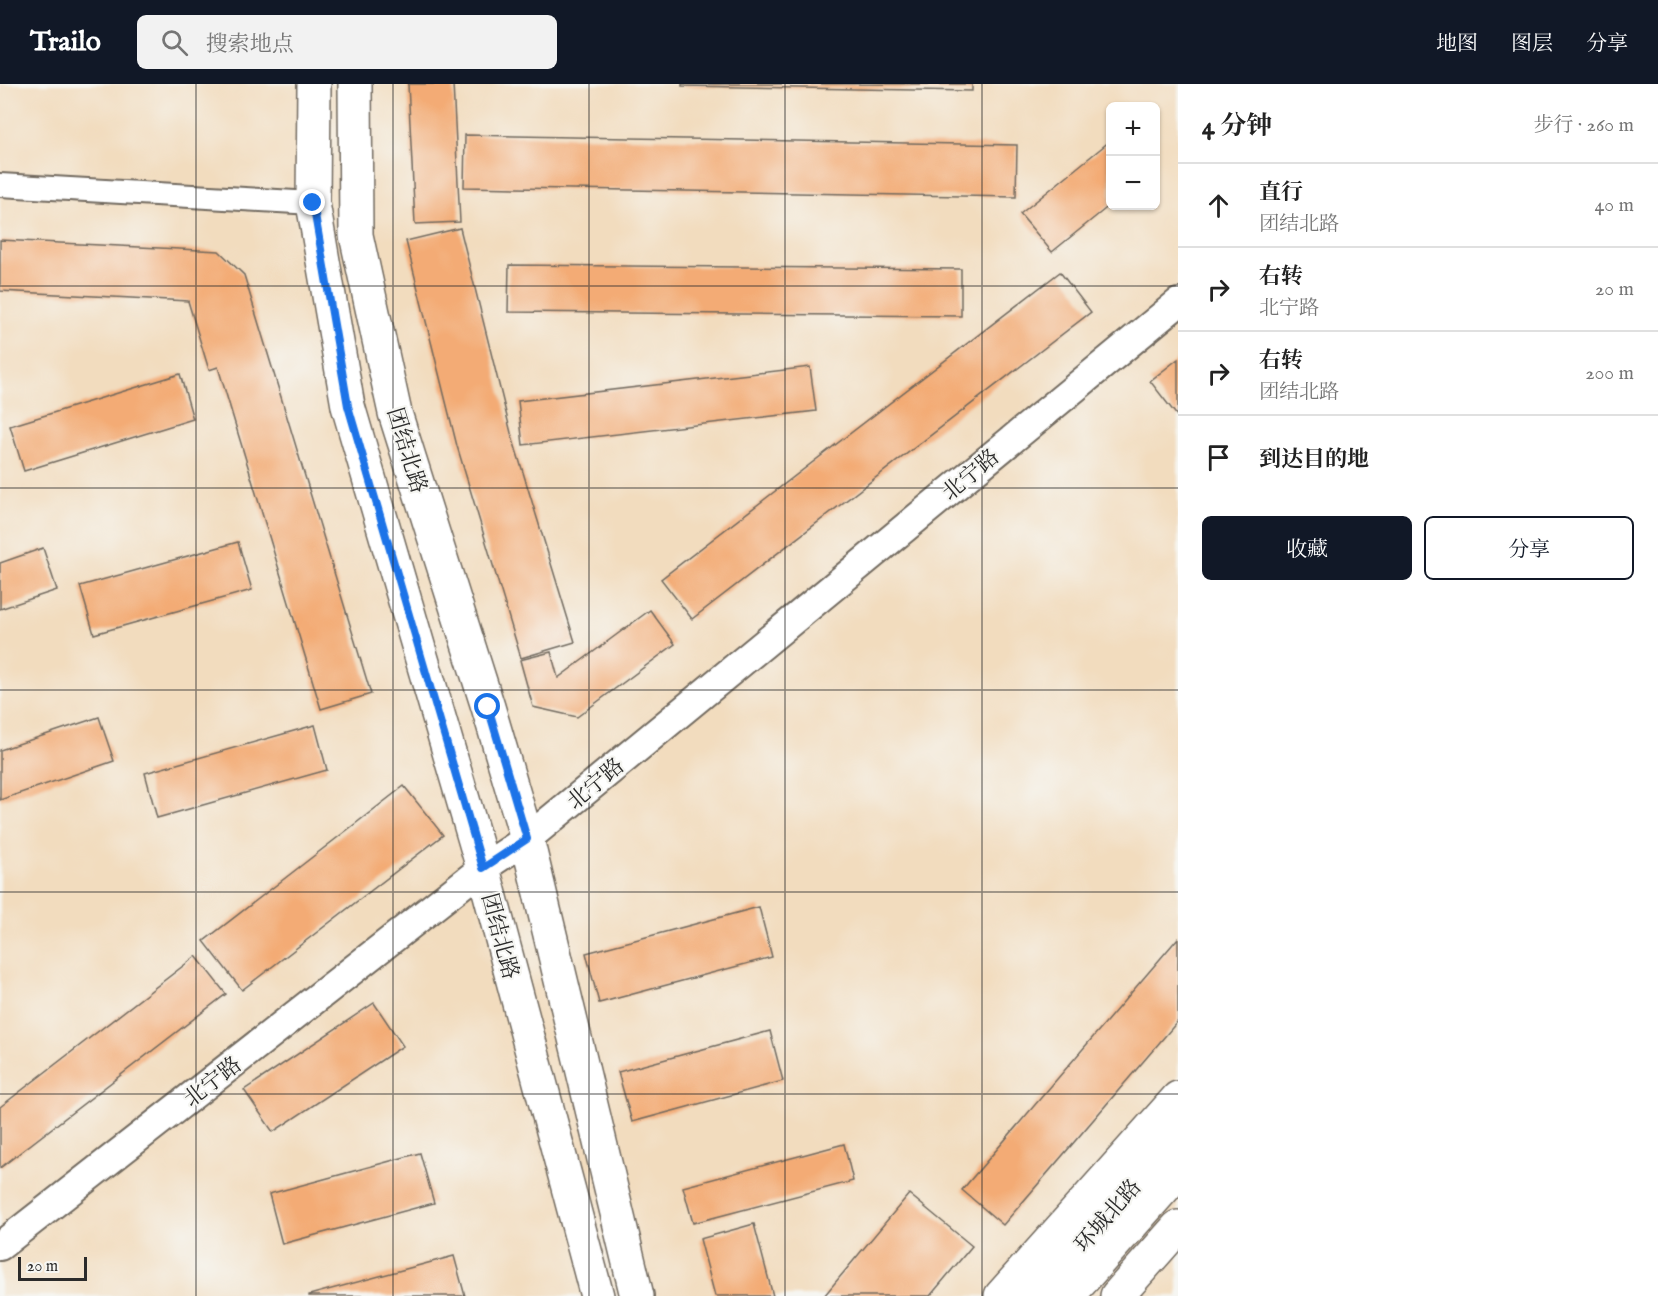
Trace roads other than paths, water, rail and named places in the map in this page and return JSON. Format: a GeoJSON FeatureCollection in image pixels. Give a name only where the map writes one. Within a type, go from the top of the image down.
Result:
{"type":"FeatureCollection","features":[{"type":"Feature","properties":{"kind":"main road","name":"团结北路"},"geometry":{"type":"LineString","coordinates":[[314,84],[313,203],[348,406],[483,868],[597,1296]]}},
{"type":"Feature","properties":{"kind":"main road","name":"团结北路"},"geometry":{"type":"LineString","coordinates":[[355,84],[357,236],[395,413],[488,707],[527,839],[637,1296]]}},
{"type":"Feature","properties":{"kind":"main road"},"geometry":{"type":"LineString","coordinates":[[1001,1296],[1178,1098]]}},
{"type":"Feature","properties":{"kind":"main road","name":"环城北路"},"geometry":{"type":"LineString","coordinates":[[1079,1272],[1178,1133]]}},
{"type":"Feature","properties":{"kind":"main road","name":"环城北路"},"geometry":{"type":"LineString","coordinates":[[1035,1296],[1079,1272],[1178,1172]]}},
{"type":"Feature","properties":{"kind":"main road"},"geometry":{"type":"LineString","coordinates":[[1118,1296],[1178,1227]]}},
{"type":"Feature","properties":{"kind":"street"},"geometry":{"type":"LineString","coordinates":[[0,185],[313,203]]}},
{"type":"Feature","properties":{"kind":"street","name":"北宁路"},"geometry":{"type":"LineString","coordinates":[[0,1246],[483,868],[527,839],[1178,303]]}}]}
